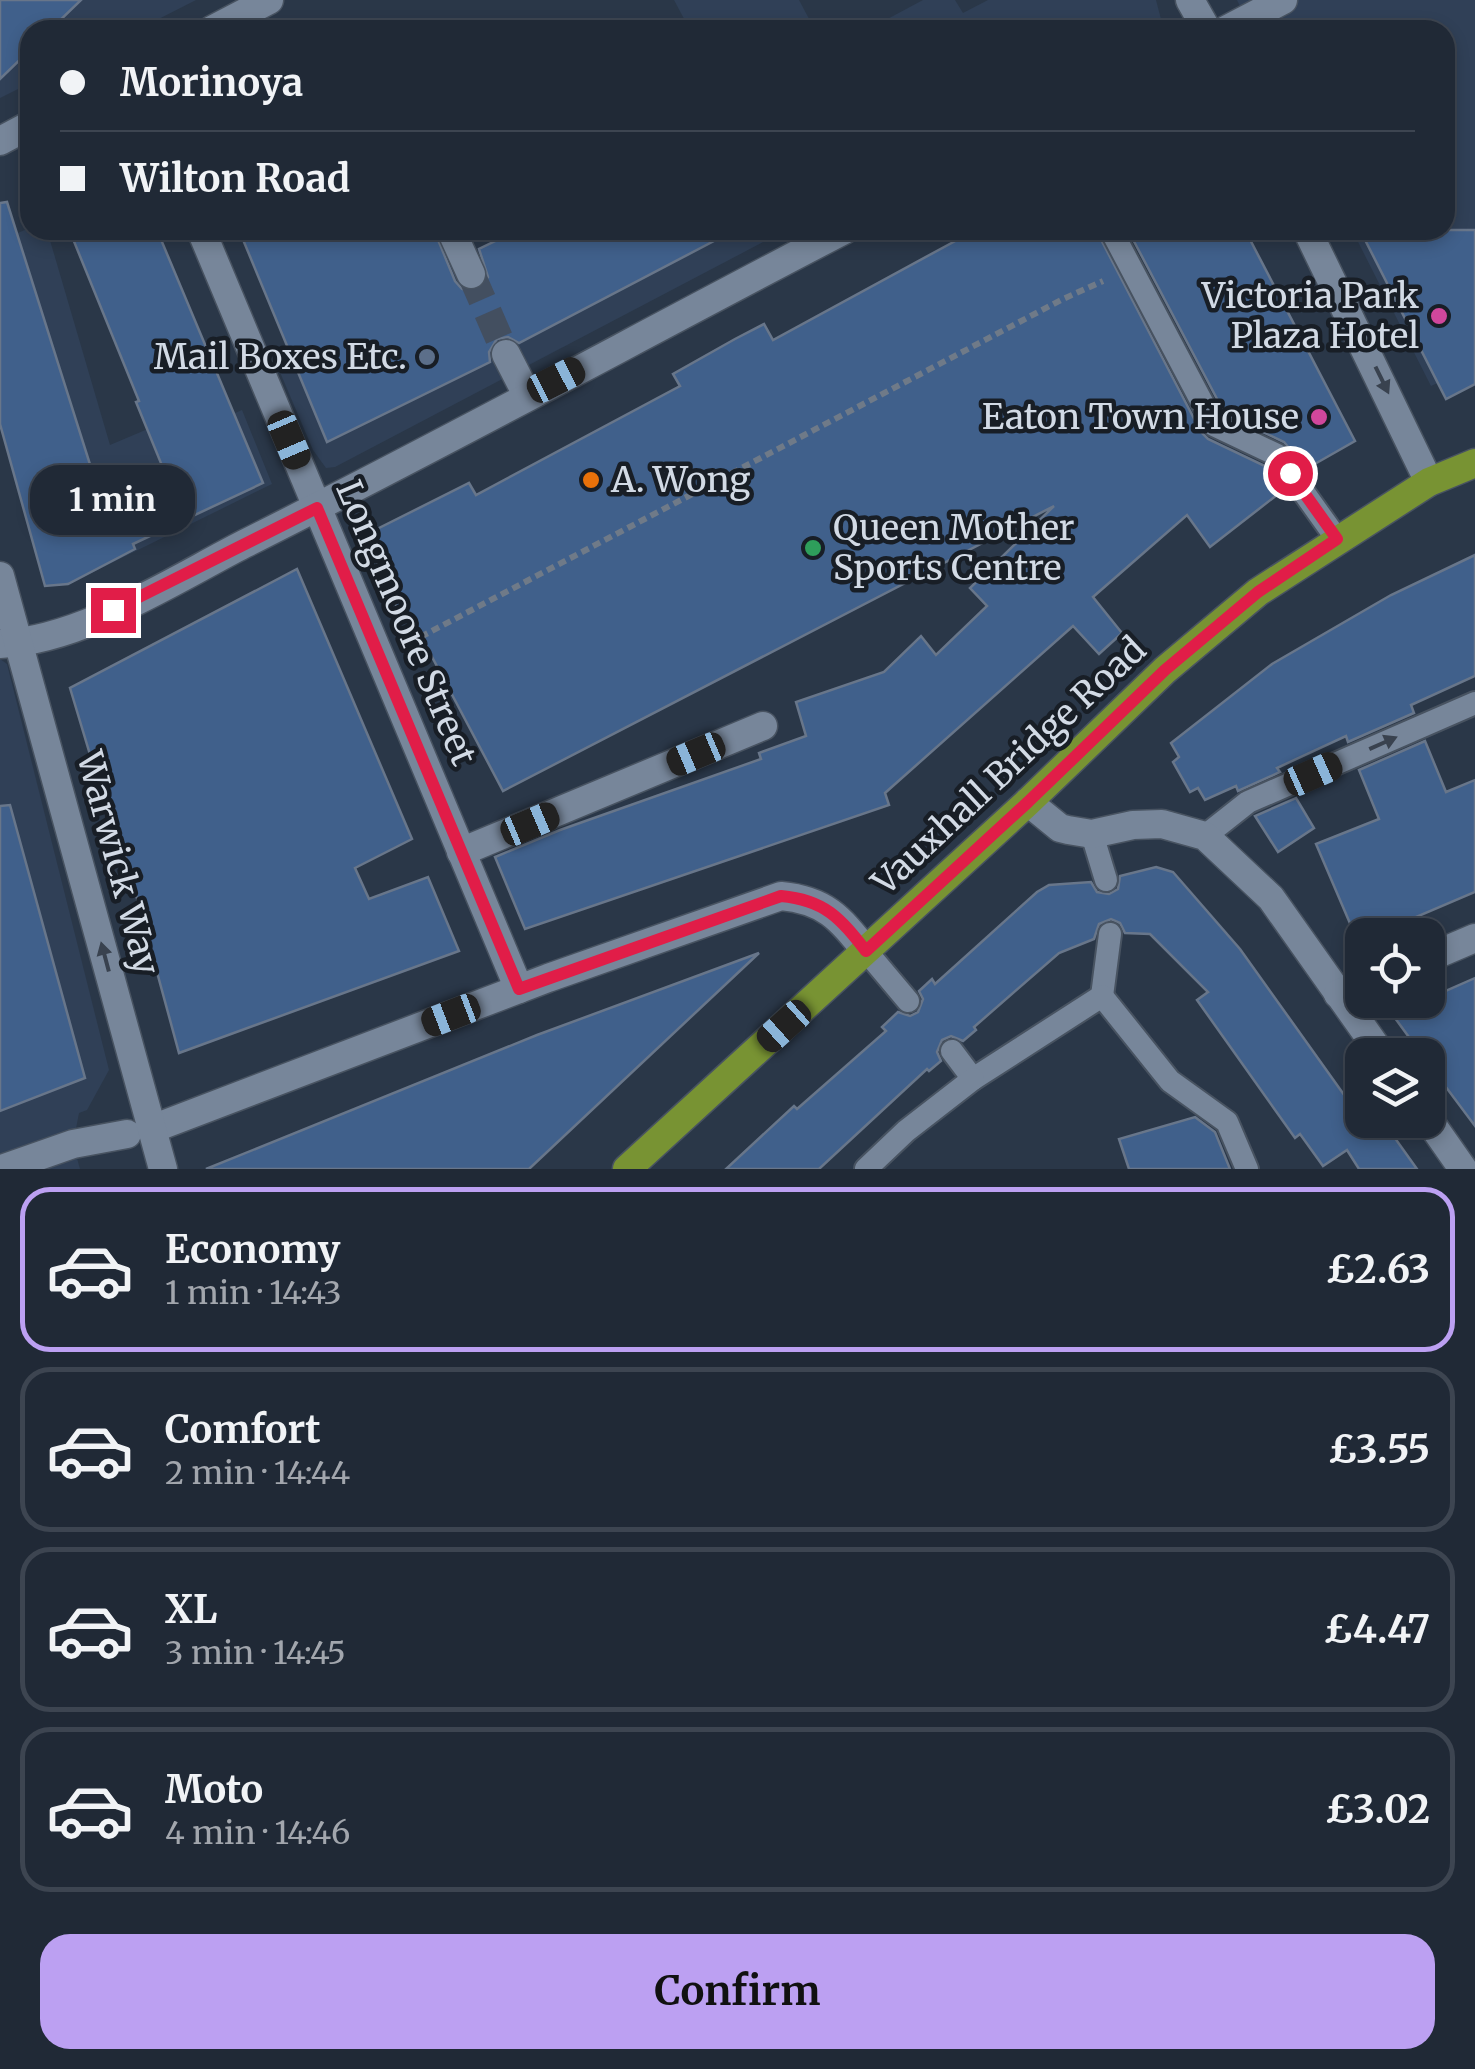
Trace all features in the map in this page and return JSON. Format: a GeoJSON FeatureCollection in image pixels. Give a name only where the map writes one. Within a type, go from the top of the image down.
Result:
{"type":"FeatureCollection","features":[{"type":"Feature","properties":{"kind":"highway","name":"Vauxhall Bridge Road"},"geometry":{"type":"LineString","coordinates":[[627,1169],[1028,802],[1165,670],[1258,592],[1429,482],[1475,463]]}},
{"type":"Feature","properties":{"kind":"street"},"geometry":{"type":"LineString","coordinates":[[231,20],[269,0]]}},
{"type":"Feature","properties":{"kind":"street"},"geometry":{"type":"LineString","coordinates":[[1245,20],[1283,0]]}},
{"type":"Feature","properties":{"kind":"street","name":"Longmoore Street"},"geometry":{"type":"LineString","coordinates":[[205,240],[519,989]]}},
{"type":"Feature","properties":{"kind":"street"},"geometry":{"type":"LineString","coordinates":[[456,240],[471,274]]}},
{"type":"Feature","properties":{"kind":"street"},"geometry":{"type":"LineString","coordinates":[[9,643],[77,628],[317,508],[825,240]]}},
{"type":"Feature","properties":{"kind":"street"},"geometry":{"type":"LineString","coordinates":[[1312,240],[1429,482]]}},
{"type":"Feature","properties":{"kind":"street"},"geometry":{"type":"LineString","coordinates":[[506,354],[527,395]]}},
{"type":"Feature","properties":{"kind":"street","name":"Warwick Way"},"geometry":{"type":"LineString","coordinates":[[0,576],[9,643],[140,1132],[163,1169]]}},
{"type":"Feature","properties":{"kind":"street"},"geometry":{"type":"LineString","coordinates":[[461,852],[764,726]]}},
{"type":"Feature","properties":{"kind":"street"},"geometry":{"type":"LineString","coordinates":[[1028,802],[1060,828],[1092,834],[1162,824],[1204,836],[1271,898],[1345,984]]}},
{"type":"Feature","properties":{"kind":"street"},"geometry":{"type":"LineString","coordinates":[[2,1169],[73,1144],[140,1132],[519,989],[781,896],[804,898],[836,914],[866,951]]}},
{"type":"Feature","properties":{"kind":"street"},"geometry":{"type":"LineString","coordinates":[[1445,951],[1475,938]]}},
{"type":"Feature","properties":{"kind":"street"},"geometry":{"type":"LineString","coordinates":[[1441,1138],[1463,1169]]}},
{"type":"Feature","properties":{"kind":"lane"},"geometry":{"type":"LineString","coordinates":[[1116,240],[1214,426],[1278,455],[1337,539]]}},
{"type":"Feature","properties":{"kind":"lane"},"geometry":{"type":"LineString","coordinates":[[1204,836],[1248,802],[1475,703]]}},
{"type":"Feature","properties":{"kind":"lane"},"geometry":{"type":"LineString","coordinates":[[1092,834],[1106,880]]}},
{"type":"Feature","properties":{"kind":"lane"},"geometry":{"type":"LineString","coordinates":[[1110,934],[1102,996],[1170,1080],[1227,1122],[1247,1169]]}},
{"type":"Feature","properties":{"kind":"lane"},"geometry":{"type":"LineString","coordinates":[[866,951],[908,1001]]}},
{"type":"Feature","properties":{"kind":"lane"},"geometry":{"type":"LineString","coordinates":[[866,1169],[906,1131],[973,1079],[1102,996]]}},
{"type":"Feature","properties":{"kind":"lane"},"geometry":{"type":"LineString","coordinates":[[952,1050],[973,1079]]}},
{"type":"Feature","properties":{"kind":"path"},"geometry":{"type":"LineString","coordinates":[[380,657],[1063,299],[1131,268]]}},
{"type":"Feature","properties":{"kind":"shaded area"},"geometry":{"type":"Polygon","coordinates":[[[0,0],[196,0],[157,20],[20,20],[20,88],[0,98],[0,0]]]}},
{"type":"Feature","properties":{"kind":"shaded area"},"geometry":{"type":"Polygon","coordinates":[[[674,0],[799,0],[810,20],[685,20],[674,0]]]}},
{"type":"Feature","properties":{"kind":"shaded area"},"geometry":{"type":"Polygon","coordinates":[[[923,0],[955,0],[963,13],[988,0],[1156,0],[1161,20],[886,20],[923,0]]]}},
{"type":"Feature","properties":{"kind":"shaded area"},"geometry":{"type":"Polygon","coordinates":[[[1237,0],[1475,0],[1475,366],[1431,386],[1357,240],[1455,240],[1455,20],[1247,20],[1237,0]]]}},
{"type":"Feature","properties":{"kind":"shaded area"},"geometry":{"type":"Polygon","coordinates":[[[20,232],[20,240],[50,240],[110,445],[195,409],[203,427],[242,410],[272,484],[81,578],[45,586],[0,427],[0,240],[20,232]]]}},
{"type":"Feature","properties":{"kind":"shaded area"},"geometry":{"type":"Polygon","coordinates":[[[405,240],[454,240],[477,271],[486,265],[477,250],[498,240],[767,240],[335,467],[326,468],[313,450],[274,358],[383,311],[405,240]]]}},
{"type":"Feature","properties":{"kind":"shaded area"},"geometry":{"type":"Polygon","coordinates":[[[0,659],[7,664],[109,1070],[87,1110],[79,1113],[73,1144],[80,1169],[0,1169],[0,659]]]}},
{"type":"Feature","properties":{"kind":"building"},"geometry":{"type":"Polygon","coordinates":[[[0,0],[81,0],[60,20],[20,20],[20,60],[0,79],[0,0]]]}},
{"type":"Feature","properties":{"kind":"building"},"geometry":{"type":"Polygon","coordinates":[[[7,202],[100,496],[163,468],[73,240],[161,240],[263,483],[133,544],[135,549],[68,584],[45,586],[0,424],[0,203],[7,202]]]}},
{"type":"Feature","properties":{"kind":"building","name":"Victoria Park Plaza Hotel"},"geometry":{"type":"Polygon","coordinates":[[[1455,230],[1475,230],[1475,384],[1446,399],[1365,240],[1455,240],[1455,230]]]}},
{"type":"Feature","properties":{"kind":"building"},"geometry":{"type":"Polygon","coordinates":[[[243,240],[438,240],[455,281],[470,291],[479,289],[488,277],[479,249],[497,240],[716,240],[519,343],[508,337],[497,339],[489,352],[490,362],[327,442],[243,240]]]}},
{"type":"Feature","properties":{"kind":"building"},"geometry":{"type":"Polygon","coordinates":[[[957,240],[1101,240],[1201,432],[1267,467],[1282,491],[1210,547],[1187,515],[1093,597],[1122,633],[1099,654],[1073,626],[885,793],[889,805],[525,929],[495,857],[761,759],[759,753],[806,736],[796,702],[884,672],[921,636],[936,655],[987,606],[970,588],[1054,506],[503,791],[404,604],[397,607],[365,535],[469,483],[476,495],[680,386],[673,374],[764,324],[773,340],[957,240]]]}},
{"type":"Feature","properties":{"kind":"building"},"geometry":{"type":"Polygon","coordinates":[[[1133,240],[1250,240],[1355,441],[1306,469],[1284,442],[1225,414],[1133,240]]]}},
{"type":"Feature","properties":{"kind":"building"},"geometry":{"type":"Polygon","coordinates":[[[1475,555],[1475,676],[1411,705],[1414,713],[1348,742],[1346,736],[1238,791],[1236,786],[1205,800],[1198,788],[1190,792],[1173,762],[1179,757],[1171,743],[1272,664],[1391,595],[1475,555]]]}},
{"type":"Feature","properties":{"kind":"building"},"geometry":{"type":"Polygon","coordinates":[[[297,569],[412,839],[355,868],[369,899],[428,877],[459,951],[179,1053],[121,840],[116,841],[70,688],[297,569]]]}},
{"type":"Feature","properties":{"kind":"building"},"geometry":{"type":"Polygon","coordinates":[[[1425,741],[1446,792],[1475,780],[1475,892],[1414,918],[1348,918],[1316,844],[1379,819],[1359,770],[1425,741]]]}},
{"type":"Feature","properties":{"kind":"building"},"geometry":{"type":"Polygon","coordinates":[[[1296,798],[1314,828],[1278,852],[1255,816],[1296,798]]]}},
{"type":"Feature","properties":{"kind":"building"},"geometry":{"type":"Polygon","coordinates":[[[10,805],[85,1078],[0,1111],[0,806],[10,805]]]}},
{"type":"Feature","properties":{"kind":"building"},"geometry":{"type":"Polygon","coordinates":[[[1156,867],[1173,872],[1240,949],[1345,1096],[1345,1138],[1395,1138],[1417,1169],[1359,1169],[1347,1150],[1323,1166],[1300,1134],[1295,1138],[1197,1000],[1208,992],[1150,934],[1125,933],[1120,923],[1111,919],[1099,924],[1094,939],[1059,953],[963,1041],[951,1036],[942,1040],[937,1052],[941,1061],[927,1069],[819,1169],[726,1169],[794,1106],[797,1109],[886,1031],[882,1027],[898,1012],[910,1016],[918,1012],[923,999],[919,991],[932,979],[935,984],[1037,892],[1049,885],[1091,882],[1097,892],[1109,894],[1118,889],[1120,876],[1156,867]]]}},
{"type":"Feature","properties":{"kind":"building"},"geometry":{"type":"Polygon","coordinates":[[[759,953],[529,1169],[206,1169],[537,1035],[759,953]]]}},
{"type":"Feature","properties":{"kind":"building"},"geometry":{"type":"Polygon","coordinates":[[[1475,978],[1475,1126],[1445,1086],[1445,1038],[1410,1038],[1395,1018],[1445,1018],[1445,991],[1475,978]]]}},
{"type":"Feature","properties":{"kind":"building"},"geometry":{"type":"Polygon","coordinates":[[[1195,1117],[1215,1132],[1230,1169],[1129,1169],[1119,1139],[1195,1117]]]}},
{"type":"Feature","properties":{"kind":"tunnel"},"geometry":{"type":"LineString","coordinates":[[471,274],[506,354]]}},
{"type":"Feature","properties":{"kind":"place","name":"Victoria Park Plaza Hotel"},"geometry":{"type":"Point","coordinates":[1439,316]}},
{"type":"Feature","properties":{"kind":"place","name":"Mail Boxes Etc."},"geometry":{"type":"Point","coordinates":[427,357]}},
{"type":"Feature","properties":{"kind":"place","name":"Eaton Town House"},"geometry":{"type":"Point","coordinates":[1319,417]}},
{"type":"Feature","properties":{"kind":"place","name":"A. Wong"},"geometry":{"type":"Point","coordinates":[591,480]}},
{"type":"Feature","properties":{"kind":"place","name":"Queen Mother Sports Centre"},"geometry":{"type":"Point","coordinates":[813,548]}},
{"type":"Feature","properties":{"kind":"route"},"geometry":{"type":"LineString","coordinates":[[113,610],[317,508],[519,989],[781,896],[804,898],[836,914],[866,951],[1165,670],[1258,592],[1337,539],[1290,473]]}}]}
